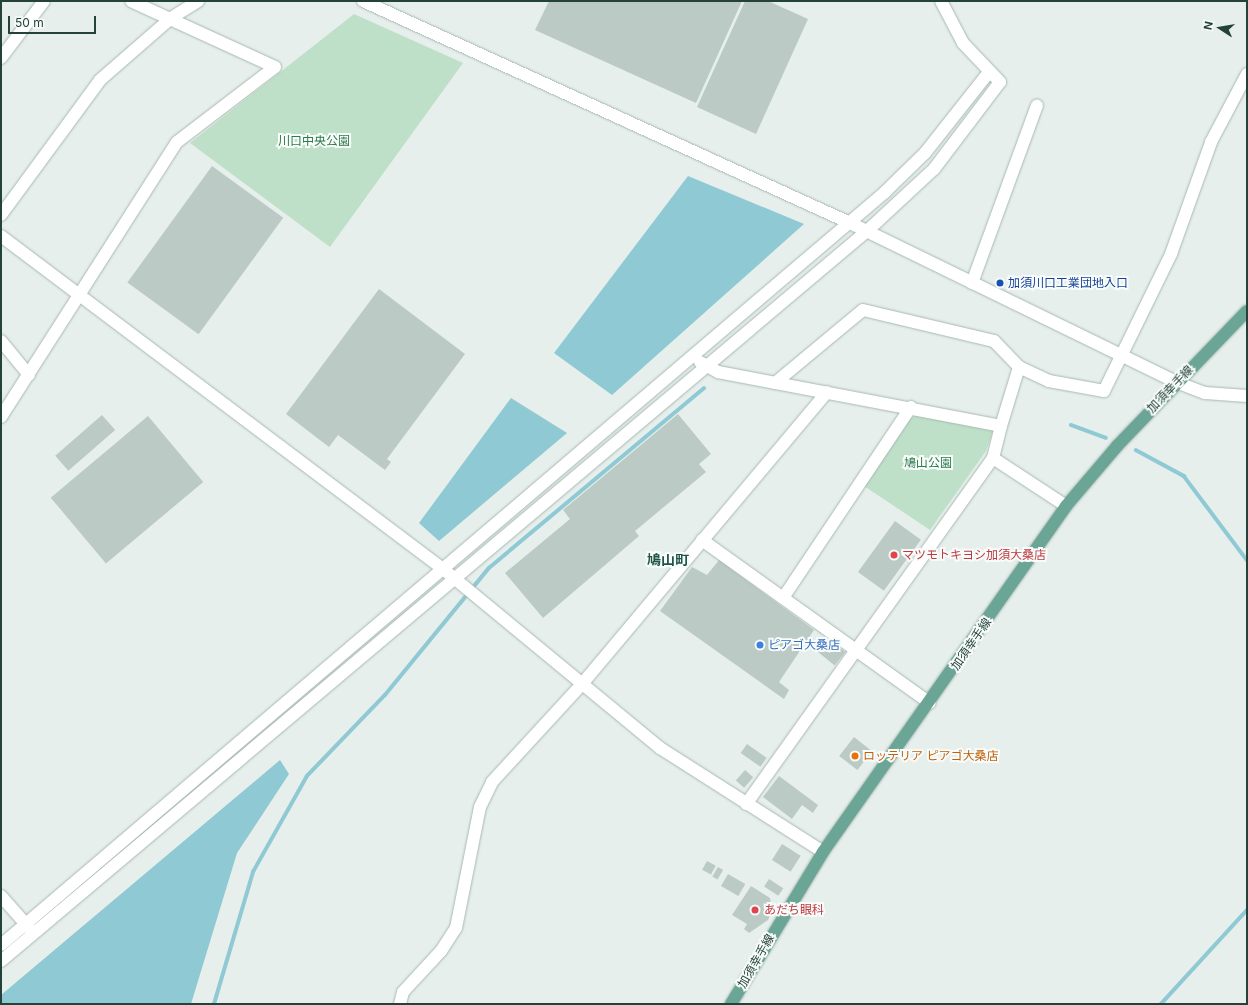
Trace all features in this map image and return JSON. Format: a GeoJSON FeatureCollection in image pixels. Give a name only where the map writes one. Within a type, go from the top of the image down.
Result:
{"type":"FeatureCollection","features":[{"type":"Feature","properties":{"kind":"main road","name":"加須幸手線"},"geometry":{"type":"LineString","coordinates":[[731,1004],[823,852],[930,703],[1066,506],[1176,382],[1247,311]]}},
{"type":"Feature","properties":{"kind":"street"},"geometry":{"type":"LineString","coordinates":[[1,58],[44,1]]}},
{"type":"Feature","properties":{"kind":"street"},"geometry":{"type":"LineString","coordinates":[[1,417],[177,142],[275,67],[131,1]]}},
{"type":"Feature","properties":{"kind":"street"},"geometry":{"type":"LineString","coordinates":[[1,215],[100,80],[170,18],[198,1]]}},
{"type":"Feature","properties":{"kind":"street"},"geometry":{"type":"LineString","coordinates":[[363,1],[848,222],[1176,382],[1205,393],[1247,396]]}},
{"type":"Feature","properties":{"kind":"street"},"geometry":{"type":"LineString","coordinates":[[1,945],[29,929],[453,578],[867,231],[934,168],[1000,82],[989,72],[950,24],[941,1]]}},
{"type":"Feature","properties":{"kind":"street"},"geometry":{"type":"LineString","coordinates":[[1,961],[29,929],[442,569],[694,357],[925,153],[989,72]]}},
{"type":"Feature","properties":{"kind":"street"},"geometry":{"type":"LineString","coordinates":[[775,383],[864,310],[994,341],[1019,367],[1049,381],[1104,391],[1124,357],[1171,254],[1211,142],[1247,74]]}},
{"type":"Feature","properties":{"kind":"street"},"geometry":{"type":"LineString","coordinates":[[972,283],[1037,105]]}},
{"type":"Feature","properties":{"kind":"street"},"geometry":{"type":"LineString","coordinates":[[1,236],[442,569],[660,748],[823,852]]}},
{"type":"Feature","properties":{"kind":"street"},"geometry":{"type":"LineString","coordinates":[[1,341],[29,375]]}},
{"type":"Feature","properties":{"kind":"street"},"geometry":{"type":"LineString","coordinates":[[694,357],[706,366],[775,383],[911,407],[1001,426]]}},
{"type":"Feature","properties":{"kind":"street"},"geometry":{"type":"LineString","coordinates":[[746,804],[855,649],[993,458],[1019,367]]}},
{"type":"Feature","properties":{"kind":"street"},"geometry":{"type":"LineString","coordinates":[[400,1004],[404,992],[441,951],[456,928],[480,807],[492,782],[582,684],[827,392]]}},
{"type":"Feature","properties":{"kind":"street"},"geometry":{"type":"LineString","coordinates":[[783,598],[911,407]]}},
{"type":"Feature","properties":{"kind":"street"},"geometry":{"type":"LineString","coordinates":[[993,458],[1066,506]]}},
{"type":"Feature","properties":{"kind":"street"},"geometry":{"type":"LineString","coordinates":[[702,540],[930,703]]}},
{"type":"Feature","properties":{"kind":"street"},"geometry":{"type":"LineString","coordinates":[[1,896],[29,929]]}},
{"type":"Feature","properties":{"kind":"green space","name":"川口中央公園"},"geometry":{"type":"Polygon","coordinates":[[[354,14],[463,63],[330,247],[190,143],[354,14]]]}},
{"type":"Feature","properties":{"kind":"green space","name":"鳩山公園"},"geometry":{"type":"Polygon","coordinates":[[[917,415],[993,431],[986,451],[930,530],[864,486],[910,419],[917,415]]]}},
{"type":"Feature","properties":{"kind":"water"},"geometry":{"type":"Polygon","coordinates":[[[688,176],[804,224],[612,395],[554,353],[688,176]]]}},
{"type":"Feature","properties":{"kind":"water"},"geometry":{"type":"Polygon","coordinates":[[[511,398],[567,433],[439,541],[419,523],[511,398]]]}},
{"type":"Feature","properties":{"kind":"water"},"geometry":{"type":"Polygon","coordinates":[[[280,760],[289,774],[237,853],[191,1004],[1,1004],[1,995],[280,760]]]}},
{"type":"Feature","properties":{"kind":"building"},"geometry":{"type":"Polygon","coordinates":[[[549,1],[742,1],[696,103],[535,30],[549,1]]]}},
{"type":"Feature","properties":{"kind":"building"},"geometry":{"type":"Polygon","coordinates":[[[745,1],[768,1],[808,19],[756,134],[697,107],[745,1]]]}},
{"type":"Feature","properties":{"kind":"building"},"geometry":{"type":"Polygon","coordinates":[[[212,166],[283,218],[199,334],[127,282],[212,166]]]}},
{"type":"Feature","properties":{"kind":"building"},"geometry":{"type":"Polygon","coordinates":[[[379,289],[465,354],[387,459],[391,462],[385,470],[338,435],[329,447],[286,414],[379,289]]]}},
{"type":"Feature","properties":{"kind":"building"},"geometry":{"type":"Polygon","coordinates":[[[678,414],[711,454],[699,464],[706,472],[635,531],[639,536],[543,618],[505,573],[570,519],[563,510],[678,414]]]}},
{"type":"Feature","properties":{"kind":"building"},"geometry":{"type":"Polygon","coordinates":[[[102,415],[115,430],[68,471],[55,456],[102,415]]]}},
{"type":"Feature","properties":{"kind":"building"},"geometry":{"type":"Polygon","coordinates":[[[148,416],[203,482],[106,564],[51,498],[148,416]]]}},
{"type":"Feature","properties":{"kind":"building"},"geometry":{"type":"Polygon","coordinates":[[[895,521],[921,540],[884,591],[858,572],[895,521]]]}},
{"type":"Feature","properties":{"kind":"building"},"geometry":{"type":"Polygon","coordinates":[[[719,560],[814,630],[779,682],[789,690],[784,699],[660,611],[692,567],[707,575],[719,560]]]}},
{"type":"Feature","properties":{"kind":"building"},"geometry":{"type":"Polygon","coordinates":[[[829,639],[845,652],[835,665],[818,652],[829,639]]]}},
{"type":"Feature","properties":{"kind":"building"},"geometry":{"type":"Polygon","coordinates":[[[854,737],[872,751],[857,770],[839,756],[854,737]]]}},
{"type":"Feature","properties":{"kind":"building"},"geometry":{"type":"Polygon","coordinates":[[[747,744],[767,758],[760,767],[741,753],[747,744]]]}},
{"type":"Feature","properties":{"kind":"building"},"geometry":{"type":"Polygon","coordinates":[[[745,770],[753,777],[744,788],[736,781],[745,770]]]}},
{"type":"Feature","properties":{"kind":"building"},"geometry":{"type":"Polygon","coordinates":[[[779,776],[818,805],[813,813],[802,805],[792,819],[763,797],[779,776]]]}},
{"type":"Feature","properties":{"kind":"building"},"geometry":{"type":"Polygon","coordinates":[[[782,844],[801,856],[791,872],[772,860],[782,844]]]}},
{"type":"Feature","properties":{"kind":"building"},"geometry":{"type":"Polygon","coordinates":[[[707,861],[716,866],[711,875],[702,870],[707,861]]]}},
{"type":"Feature","properties":{"kind":"building"},"geometry":{"type":"Polygon","coordinates":[[[718,867],[723,870],[717,880],[712,876],[718,867]]]}},
{"type":"Feature","properties":{"kind":"building"},"geometry":{"type":"Polygon","coordinates":[[[728,874],[745,884],[738,896],[721,886],[728,874]]]}},
{"type":"Feature","properties":{"kind":"building"},"geometry":{"type":"Polygon","coordinates":[[[769,879],[783,888],[778,896],[764,887],[769,879]]]}},
{"type":"Feature","properties":{"kind":"building"},"geometry":{"type":"Polygon","coordinates":[[[751,886],[770,898],[772,911],[768,920],[749,933],[744,929],[747,924],[732,915],[751,886]]]}},
{"type":"Feature","properties":{"kind":"waterway"},"geometry":{"type":"LineString","coordinates":[[214,1004],[253,872],[307,776],[385,695],[489,568],[704,388]]}},
{"type":"Feature","properties":{"kind":"waterway"},"geometry":{"type":"LineString","coordinates":[[1071,425],[1106,438]]}},
{"type":"Feature","properties":{"kind":"waterway"},"geometry":{"type":"LineString","coordinates":[[1136,450],[1184,476],[1247,560]]}},
{"type":"Feature","properties":{"kind":"waterway"},"geometry":{"type":"LineString","coordinates":[[1161,1004],[1247,910]]}},
{"type":"Feature","properties":{"kind":"place","name":"加須川口工業団地入口"},"geometry":{"type":"Point","coordinates":[1000,283]}},
{"type":"Feature","properties":{"kind":"place","name":"マツモトキヨシ加須大桑店"},"geometry":{"type":"Point","coordinates":[894,555]}},
{"type":"Feature","properties":{"kind":"place","name":"ピアゴ大桑店"},"geometry":{"type":"Point","coordinates":[760,645]}},
{"type":"Feature","properties":{"kind":"place","name":"ロッテリア ピアゴ大桑店"},"geometry":{"type":"Point","coordinates":[855,756]}},
{"type":"Feature","properties":{"kind":"place","name":"あだち眼科"},"geometry":{"type":"Point","coordinates":[755,910]}},
{"type":"Feature","properties":{"kind":"district","name":"鳩山町"},"geometry":{"type":"Point","coordinates":[668,560]}}]}
